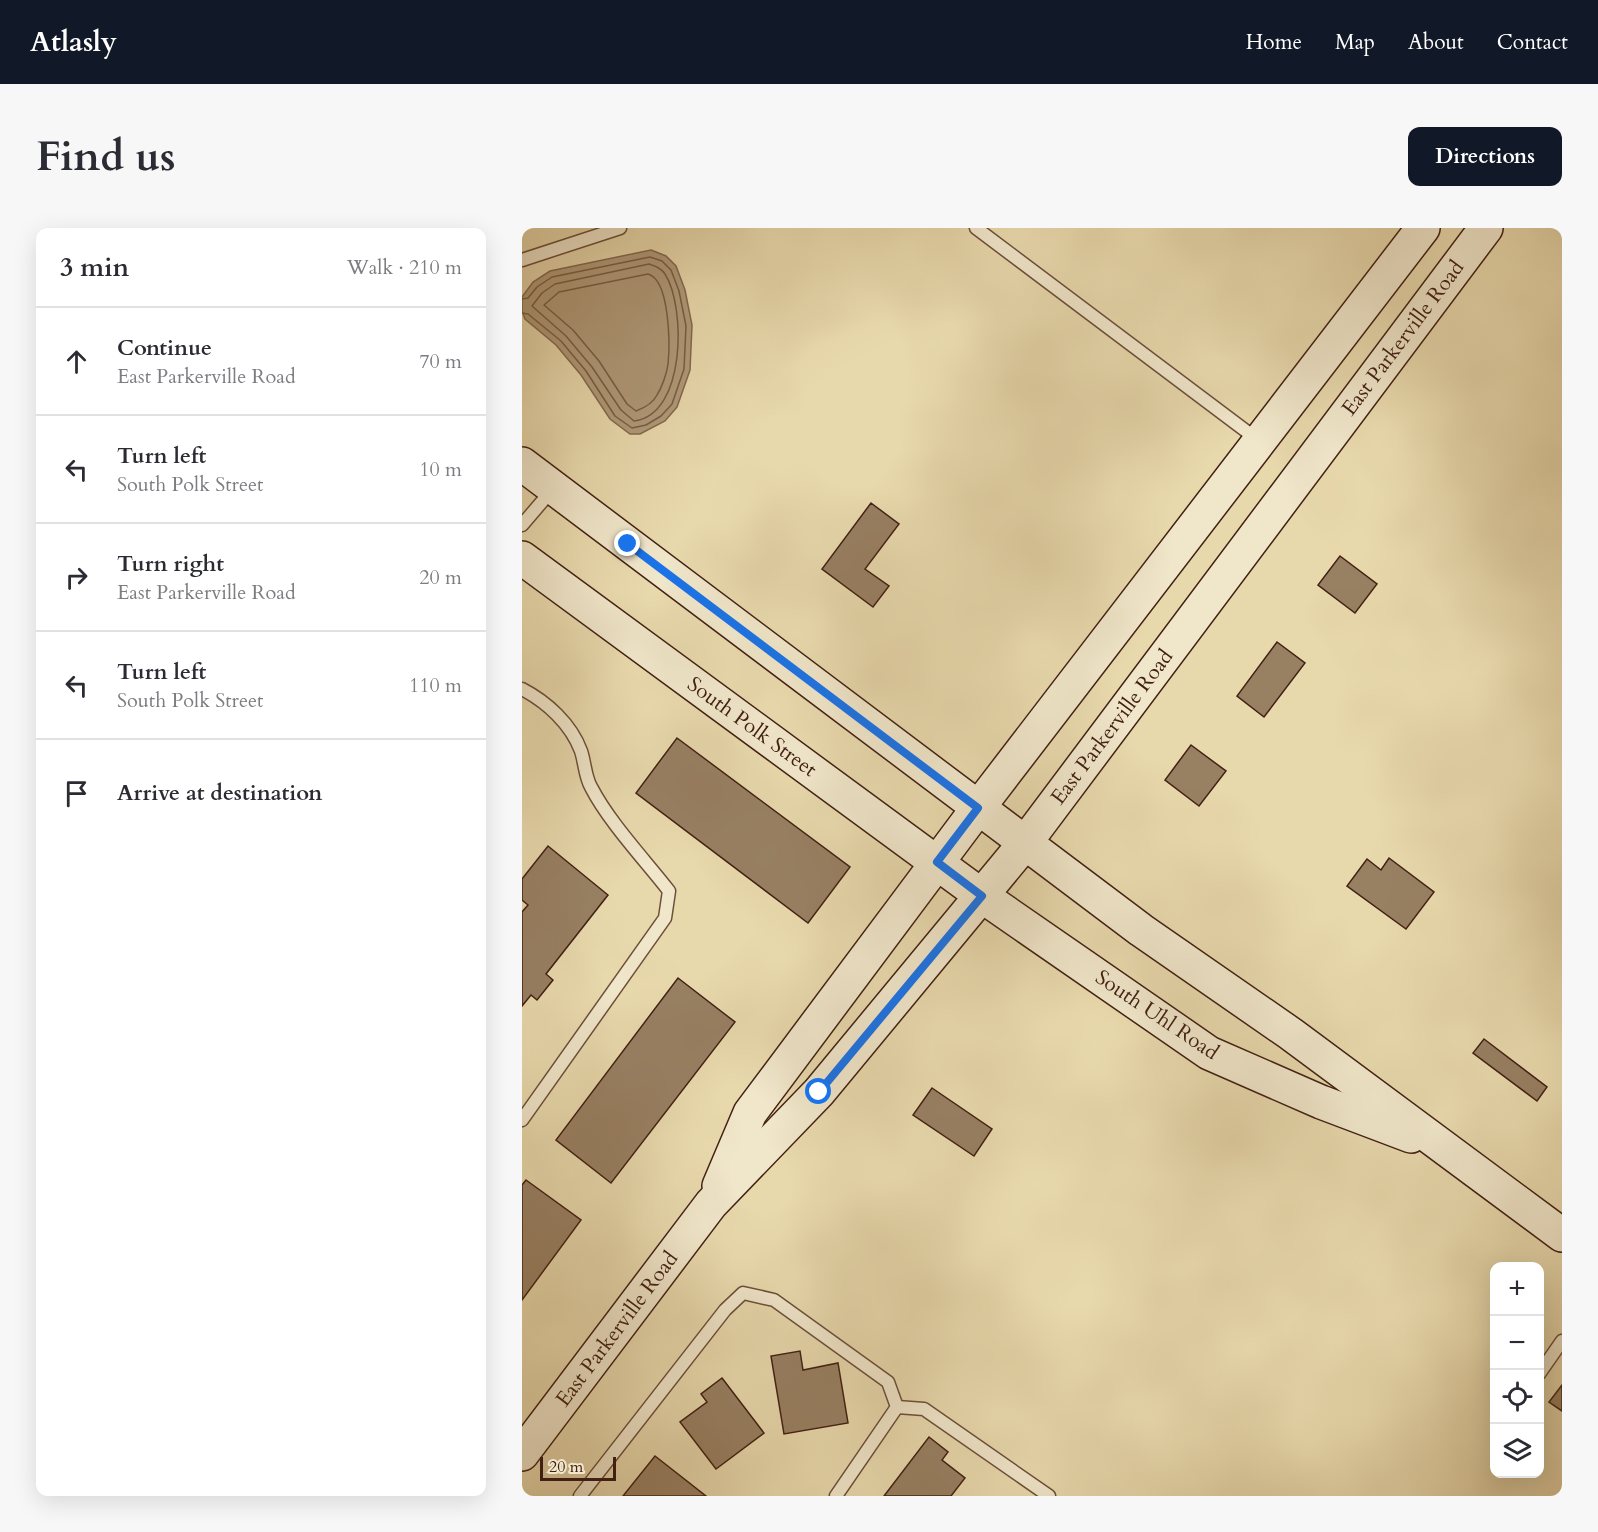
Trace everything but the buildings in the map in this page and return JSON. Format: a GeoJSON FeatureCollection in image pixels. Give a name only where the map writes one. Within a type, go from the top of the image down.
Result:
{"type":"FeatureCollection","features":[{"type":"Feature","properties":{"kind":"main road","name":"East Parkerville Road"},"geometry":{"type":"LineString","coordinates":[[711,1204],[750,1113],[978,808],[1423,228]]}},
{"type":"Feature","properties":{"kind":"main road","name":"East Parkerville Road"},"geometry":{"type":"LineString","coordinates":[[522,1454],[711,1204],[819,1092],[1025,843],[1486,228]]}},
{"type":"Feature","properties":{"kind":"main road"},"geometry":{"type":"LineString","coordinates":[[532,475],[1025,843]]}},
{"type":"Feature","properties":{"kind":"main road","name":"South Polk Street"},"geometry":{"type":"LineString","coordinates":[[522,558],[982,896]]}},
{"type":"Feature","properties":{"kind":"main road","name":"South Uhl Road"},"geometry":{"type":"LineString","coordinates":[[1025,843],[1141,930],[1291,1034],[1562,1235]]}},
{"type":"Feature","properties":{"kind":"main road","name":"South Uhl Road"},"geometry":{"type":"LineString","coordinates":[[982,896],[1209,1053],[1321,1102],[1446,1149]]}},
{"type":"Feature","properties":{"kind":"lane"},"geometry":{"type":"LineString","coordinates":[[522,260],[620,228]]}},
{"type":"Feature","properties":{"kind":"lane"},"geometry":{"type":"LineString","coordinates":[[976,228],[1260,442]]}},
{"type":"Feature","properties":{"kind":"lane"},"geometry":{"type":"LineString","coordinates":[[522,525],[532,475]]}},
{"type":"Feature","properties":{"kind":"lane"},"geometry":{"type":"LineString","coordinates":[[522,689],[541,699],[564,723],[581,750],[590,786],[613,820],[669,891],[665,918],[522,1120]]}},
{"type":"Feature","properties":{"kind":"lane"},"geometry":{"type":"LineString","coordinates":[[580,1496],[725,1310],[744,1293],[774,1299],[888,1382],[897,1407]]}},
{"type":"Feature","properties":{"kind":"lane"},"geometry":{"type":"LineString","coordinates":[[1542,1370],[1562,1341]]}},
{"type":"Feature","properties":{"kind":"lane"},"geometry":{"type":"LineString","coordinates":[[836,1496],[897,1407]]}},
{"type":"Feature","properties":{"kind":"lane"},"geometry":{"type":"LineString","coordinates":[[897,1407],[924,1409],[1049,1496]]}},
{"type":"Feature","properties":{"kind":"water"},"geometry":{"type":"Polygon","coordinates":[[[651,250],[666,256],[676,266],[685,290],[692,325],[690,370],[677,407],[665,421],[640,434],[630,434],[610,419],[581,375],[556,345],[525,319],[522,311],[522,297],[533,282],[550,271],[651,250]]]}},
{"type":"Feature","properties":{"kind":"route"},"geometry":{"type":"LineString","coordinates":[[628,544],[978,808],[937,862],[982,896],[819,1092]]}}]}
